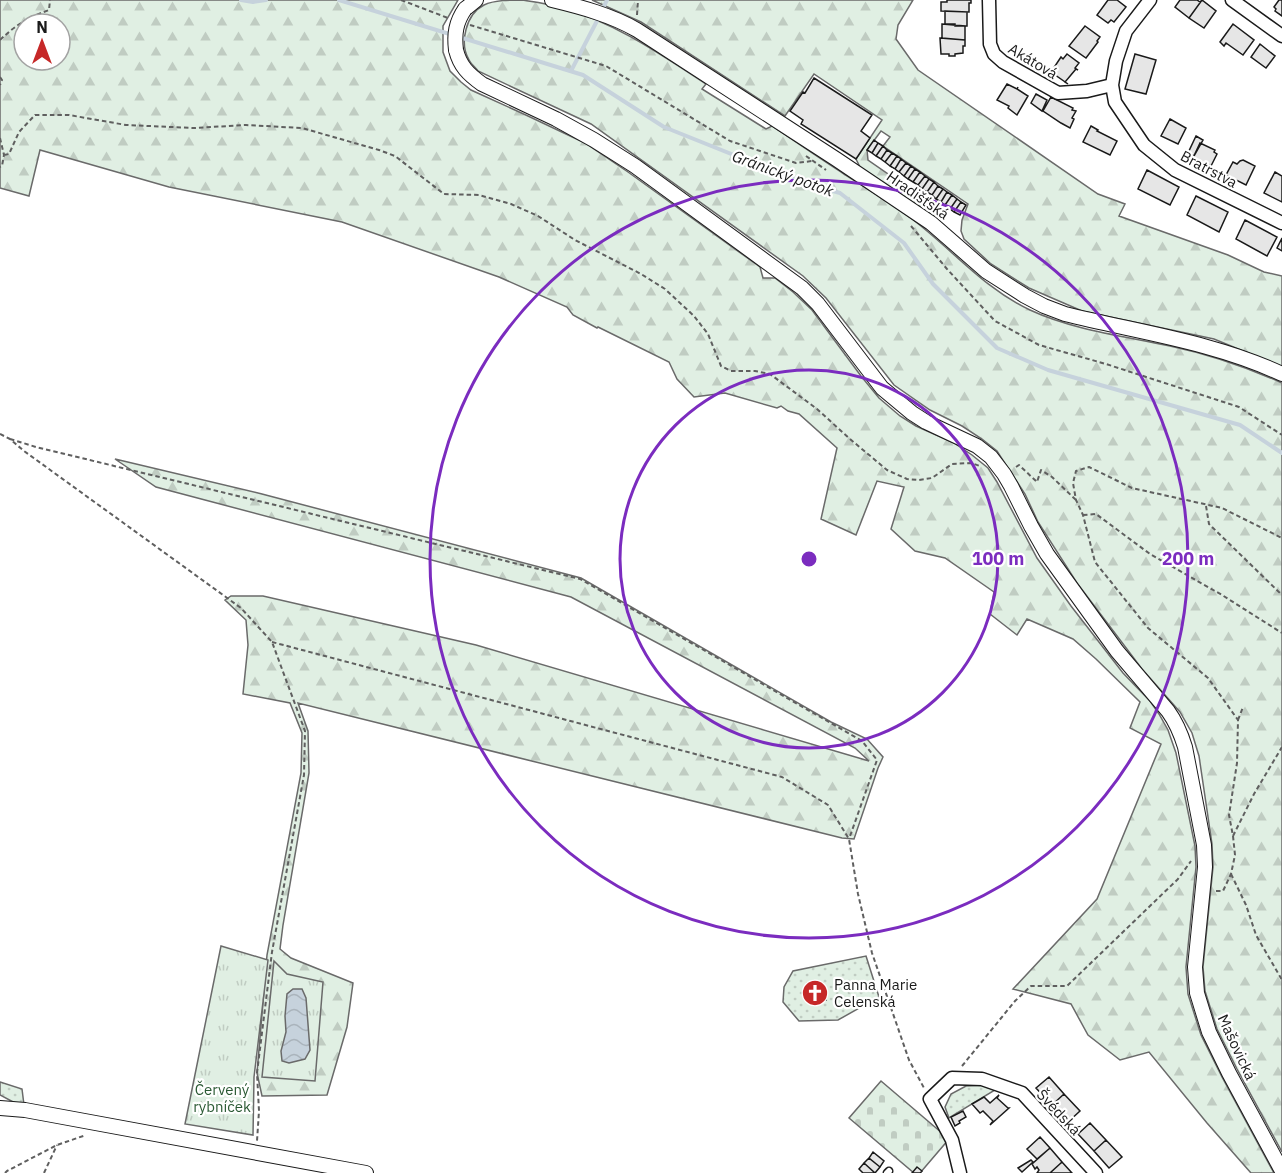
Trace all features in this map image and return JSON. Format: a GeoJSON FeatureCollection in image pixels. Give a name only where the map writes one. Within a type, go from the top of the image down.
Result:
{"type":"FeatureCollection","features":[{"type":"Feature","properties":{"kind":"street","name":"Hradišťská"},"geometry":{"type":"LineString","coordinates":[[552,0],[613,18],[637,30],[931,223],[986,271],[1044,306],[1065,314],[1208,348],[1282,374]]}},
{"type":"Feature","properties":{"kind":"street","name":"Akátová"},"geometry":{"type":"LineString","coordinates":[[989,0],[990,44],[994,54],[1003,62],[1058,93],[1087,91],[1112,85]]}},
{"type":"Feature","properties":{"kind":"street"},"geometry":{"type":"LineString","coordinates":[[1112,85],[1116,61],[1126,31],[1150,0]]}},
{"type":"Feature","properties":{"kind":"street"},"geometry":{"type":"LineString","coordinates":[[1232,0],[1282,36]]}},
{"type":"Feature","properties":{"kind":"street","name":"Mašovická"},"geometry":{"type":"LineString","coordinates":[[468,11],[456,27],[455,39],[460,64],[467,73],[488,87],[566,124],[636,166],[802,288],[818,304],[882,388],[926,422],[977,446],[991,457],[1004,474],[1047,554],[1117,651],[1175,721],[1185,747],[1204,845],[1205,867],[1195,967],[1197,993],[1209,1032],[1282,1171]]}},
{"type":"Feature","properties":{"kind":"street","name":"Bratrstva"},"geometry":{"type":"LineString","coordinates":[[1112,85],[1115,102],[1144,145],[1175,170],[1282,223]]}},
{"type":"Feature","properties":{"kind":"street"},"geometry":{"type":"LineString","coordinates":[[952,1078],[930,1099],[952,1140],[960,1173]]}},
{"type":"Feature","properties":{"kind":"street","name":"Švédská"},"geometry":{"type":"LineString","coordinates":[[952,1078],[982,1079],[1022,1093],[1095,1173]]}},
{"type":"Feature","properties":{"kind":"street"},"geometry":{"type":"LineString","coordinates":[[0,1108],[25,1110],[366,1173]]}},
{"type":"Feature","properties":{"kind":"path"},"geometry":{"type":"LineString","coordinates":[[0,40],[29,17],[49,10],[50,0]]}},
{"type":"Feature","properties":{"kind":"path"},"geometry":{"type":"LineString","coordinates":[[400,0],[452,19]]}},
{"type":"Feature","properties":{"kind":"path"},"geometry":{"type":"LineString","coordinates":[[468,11],[606,66],[730,141],[796,163],[812,161]]}},
{"type":"Feature","properties":{"kind":"path"},"geometry":{"type":"LineString","coordinates":[[0,77],[2,80],[0,84]]}},
{"type":"Feature","properties":{"kind":"path"},"geometry":{"type":"LineString","coordinates":[[4,155],[9,154],[19,132],[35,115],[69,115],[126,125],[194,128],[246,125],[302,128],[379,150],[395,156],[444,194],[478,195],[511,204],[538,216],[574,240],[641,274],[665,289],[694,316],[708,334],[721,366],[731,371],[755,371],[770,374],[817,409],[887,470],[907,479],[919,480],[932,478],[952,464],[971,463],[982,466]]}},
{"type":"Feature","properties":{"kind":"path"},"geometry":{"type":"LineString","coordinates":[[0,138],[4,155],[0,167]]}},
{"type":"Feature","properties":{"kind":"path"},"geometry":{"type":"LineString","coordinates":[[0,434],[10,439],[59,452],[580,579],[861,741],[877,760],[849,839]]}},
{"type":"Feature","properties":{"kind":"path"},"geometry":{"type":"LineString","coordinates":[[10,439],[24,452],[241,609],[272,642],[305,731],[304,775],[272,952],[257,1073],[259,1111],[256,1153]]}},
{"type":"Feature","properties":{"kind":"path"},"geometry":{"type":"LineString","coordinates":[[1004,474],[1019,465],[1038,482],[1041,470],[1052,477],[1076,500]]}},
{"type":"Feature","properties":{"kind":"path"},"geometry":{"type":"LineString","coordinates":[[1238,720],[1209,678],[1148,628],[1095,562],[1083,515],[1076,500],[1074,483],[1076,471],[1089,467],[1132,489],[1222,508],[1282,538]]}},
{"type":"Feature","properties":{"kind":"path"},"geometry":{"type":"LineString","coordinates":[[1206,506],[1209,524],[1282,595]]}},
{"type":"Feature","properties":{"kind":"path"},"geometry":{"type":"LineString","coordinates":[[1083,515],[1096,514],[1150,554],[1282,633]]}},
{"type":"Feature","properties":{"kind":"path"},"geometry":{"type":"LineString","coordinates":[[272,642],[782,777],[828,804],[849,839],[858,894],[872,953],[909,1060],[930,1099]]}},
{"type":"Feature","properties":{"kind":"path"},"geometry":{"type":"LineString","coordinates":[[1202,892],[1223,891],[1231,874],[1235,855],[1229,815],[1237,763],[1238,720],[1243,707]]}},
{"type":"Feature","properties":{"kind":"path"},"geometry":{"type":"LineString","coordinates":[[1233,836],[1254,794],[1282,747]]}},
{"type":"Feature","properties":{"kind":"path"},"geometry":{"type":"LineString","coordinates":[[952,1078],[1015,1000],[1031,986],[1067,986],[1178,879],[1191,862]]}},
{"type":"Feature","properties":{"kind":"path"},"geometry":{"type":"LineString","coordinates":[[1231,874],[1246,905],[1256,935],[1282,980]]}},
{"type":"Feature","properties":{"kind":"path"},"geometry":{"type":"LineString","coordinates":[[5,1173],[57,1145],[93,1132],[101,1124]]}},
{"type":"Feature","properties":{"kind":"path"},"geometry":{"type":"LineString","coordinates":[[44,1173],[57,1145]]}},
{"type":"Feature","properties":{"kind":"green space"},"geometry":{"type":"Polygon","coordinates":[[[0,0],[458,0],[443,26],[443,52],[450,71],[461,82],[471,90],[585,143],[760,267],[763,278],[775,278],[812,310],[879,398],[900,416],[954,443],[988,468],[1037,558],[1123,673],[1150,701],[1168,730],[1176,753],[1195,846],[1196,867],[1186,967],[1188,994],[1201,1035],[1274,1173],[1251,1173],[1149,1052],[1120,1060],[1088,1035],[1071,1004],[1013,989],[1097,899],[1161,744],[1130,728],[1140,702],[1073,639],[1027,619],[1017,635],[990,614],[994,592],[945,558],[915,551],[891,529],[904,487],[877,481],[856,535],[821,519],[837,448],[799,414],[781,406],[777,408],[725,393],[694,397],[677,379],[669,362],[597,328],[573,315],[567,307],[499,277],[342,222],[169,187],[40,150],[29,196],[0,188],[0,0]]]}},
{"type":"Feature","properties":{"kind":"green space"},"geometry":{"type":"Polygon","coordinates":[[[522,0],[553,5],[582,14],[655,51],[706,84],[702,89],[766,129],[772,126],[895,207],[927,231],[997,291],[1030,310],[1081,328],[1213,357],[1282,383],[1282,1152],[1217,1029],[1205,991],[1203,967],[1213,867],[1212,844],[1199,756],[1192,733],[1180,712],[1142,669],[1077,583],[997,451],[962,426],[930,410],[894,385],[826,298],[803,276],[591,124],[478,71],[469,60],[465,46],[466,30],[473,15],[488,3],[522,0]]]}},
{"type":"Feature","properties":{"kind":"green space"},"geometry":{"type":"Polygon","coordinates":[[[592,0],[913,0],[898,25],[896,39],[918,70],[1098,194],[1125,204],[1119,216],[1228,255],[1264,272],[1282,276],[1282,367],[1214,339],[1082,311],[1029,288],[991,264],[964,239],[961,231],[962,220],[968,204],[883,146],[890,137],[881,131],[867,150],[868,160],[940,210],[934,219],[861,169],[856,159],[882,120],[814,74],[785,116],[641,22],[592,0]]]}},
{"type":"Feature","properties":{"kind":"green space"},"geometry":{"type":"Polygon","coordinates":[[[115,459],[262,494],[581,578],[831,722],[867,739],[883,757],[854,839],[842,838],[298,703],[308,731],[309,773],[280,949],[291,958],[353,983],[347,1027],[327,1095],[262,1096],[257,1073],[267,955],[301,773],[302,733],[290,703],[243,694],[248,645],[246,620],[225,600],[231,596],[263,596],[476,645],[869,761],[855,748],[571,597],[156,487],[115,459]]]}},
{"type":"Feature","properties":{"kind":"green space","name":"Červený rybníček"},"geometry":{"type":"Polygon","coordinates":[[[221,946],[268,960],[254,1077],[253,1135],[185,1124],[221,946]]]}},
{"type":"Feature","properties":{"kind":"green space"},"geometry":{"type":"Polygon","coordinates":[[[866,956],[879,997],[838,1020],[799,1021],[783,1002],[784,987],[793,971],[866,956]]]}},
{"type":"Feature","properties":{"kind":"green space","name":"Červený rybníček"},"geometry":{"type":"Polygon","coordinates":[[[274,961],[287,974],[323,982],[315,1081],[262,1077],[274,961]]]}},
{"type":"Feature","properties":{"kind":"green space"},"geometry":{"type":"Polygon","coordinates":[[[881,1081],[949,1139],[920,1173],[914,1173],[849,1118],[881,1081]]]}},
{"type":"Feature","properties":{"kind":"green space"},"geometry":{"type":"Polygon","coordinates":[[[0,1082],[22,1089],[24,1105],[0,1095],[0,1082]]]}},
{"type":"Feature","properties":{"kind":"green space"},"geometry":{"type":"Polygon","coordinates":[[[981,1085],[995,1090],[949,1118],[945,1107],[951,1094],[966,1086],[981,1085]]]}},
{"type":"Feature","properties":{"kind":"water"},"geometry":{"type":"Polygon","coordinates":[[[293,989],[302,989],[306,998],[310,1050],[305,1059],[289,1063],[282,1061],[281,1051],[286,1032],[287,994],[293,989]]]}},
{"type":"Feature","properties":{"kind":"building"},"geometry":{"type":"Polygon","coordinates":[[[947,0],[971,0],[969,12],[941,11],[941,2],[947,2],[947,0]]]}},
{"type":"Feature","properties":{"kind":"building"},"geometry":{"type":"Polygon","coordinates":[[[1108,0],[1117,0],[1126,7],[1114,22],[1111,20],[1108,23],[1097,15],[1108,0]]]}},
{"type":"Feature","properties":{"kind":"building"},"geometry":{"type":"Polygon","coordinates":[[[1180,0],[1200,2],[1202,0],[1189,18],[1175,7],[1180,0]]]}},
{"type":"Feature","properties":{"kind":"building"},"geometry":{"type":"Polygon","coordinates":[[[1202,0],[1216,11],[1204,28],[1189,18],[1202,0]]]}},
{"type":"Feature","properties":{"kind":"building"},"geometry":{"type":"Polygon","coordinates":[[[1279,0],[1282,0],[1282,16],[1275,11],[1274,7],[1279,0]]]}},
{"type":"Feature","properties":{"kind":"building"},"geometry":{"type":"Polygon","coordinates":[[[945,11],[967,12],[967,26],[945,24],[945,11]]]}},
{"type":"Feature","properties":{"kind":"building"},"geometry":{"type":"Polygon","coordinates":[[[942,24],[965,26],[965,40],[942,38],[942,24]]]}},
{"type":"Feature","properties":{"kind":"building"},"geometry":{"type":"Polygon","coordinates":[[[1233,24],[1254,40],[1243,55],[1226,43],[1224,46],[1220,42],[1233,24]]]}},
{"type":"Feature","properties":{"kind":"building"},"geometry":{"type":"Polygon","coordinates":[[[1085,26],[1100,37],[1086,58],[1069,46],[1085,26]]]}},
{"type":"Feature","properties":{"kind":"building"},"geometry":{"type":"Polygon","coordinates":[[[940,38],[965,40],[963,53],[955,54],[955,56],[941,54],[940,38]]]}},
{"type":"Feature","properties":{"kind":"building"},"geometry":{"type":"Polygon","coordinates":[[[1260,44],[1275,56],[1266,68],[1251,57],[1260,44]]]}},
{"type":"Feature","properties":{"kind":"building"},"geometry":{"type":"Polygon","coordinates":[[[1067,54],[1079,63],[1075,68],[1078,70],[1076,69],[1065,82],[1051,72],[1061,57],[1063,59],[1067,54]]]}},
{"type":"Feature","properties":{"kind":"building"},"geometry":{"type":"Polygon","coordinates":[[[1135,54],[1156,60],[1146,94],[1125,89],[1135,54]]]}},
{"type":"Feature","properties":{"kind":"building"},"geometry":{"type":"Polygon","coordinates":[[[814,78],[872,115],[861,131],[870,138],[856,159],[801,124],[803,120],[790,111],[814,78]]]}},
{"type":"Feature","properties":{"kind":"building"},"geometry":{"type":"Polygon","coordinates":[[[1007,84],[1028,96],[1017,115],[1008,108],[1009,106],[997,100],[1007,84]]]}},
{"type":"Feature","properties":{"kind":"building"},"geometry":{"type":"Polygon","coordinates":[[[1036,94],[1047,100],[1042,111],[1031,103],[1036,94]]]}},
{"type":"Feature","properties":{"kind":"building"},"geometry":{"type":"Polygon","coordinates":[[[1051,97],[1076,111],[1070,128],[1043,111],[1051,97]]]}},
{"type":"Feature","properties":{"kind":"building"},"geometry":{"type":"Polygon","coordinates":[[[1170,119],[1186,128],[1178,144],[1161,136],[1170,119]]]}},
{"type":"Feature","properties":{"kind":"building"},"geometry":{"type":"Polygon","coordinates":[[[1091,126],[1117,141],[1110,155],[1083,142],[1091,126]]]}},
{"type":"Feature","properties":{"kind":"building"},"geometry":{"type":"Polygon","coordinates":[[[1196,136],[1203,140],[1194,156],[1188,153],[1196,136]]]}},
{"type":"Feature","properties":{"kind":"building"},"geometry":{"type":"Polygon","coordinates":[[[874,140],[878,143],[872,153],[867,150],[874,140]]]}},
{"type":"Feature","properties":{"kind":"building"},"geometry":{"type":"Polygon","coordinates":[[[878,143],[883,146],[876,156],[872,153],[878,143]]]}},
{"type":"Feature","properties":{"kind":"building"},"geometry":{"type":"Polygon","coordinates":[[[1200,143],[1215,150],[1217,154],[1211,166],[1193,158],[1200,143]]]}},
{"type":"Feature","properties":{"kind":"building"},"geometry":{"type":"Polygon","coordinates":[[[883,146],[887,150],[881,159],[876,156],[883,146]]]}},
{"type":"Feature","properties":{"kind":"building"},"geometry":{"type":"Polygon","coordinates":[[[887,150],[892,153],[885,162],[881,159],[887,150]]]}},
{"type":"Feature","properties":{"kind":"building"},"geometry":{"type":"Polygon","coordinates":[[[892,153],[897,156],[890,166],[885,162],[892,153]]]}},
{"type":"Feature","properties":{"kind":"building"},"geometry":{"type":"Polygon","coordinates":[[[897,156],[901,159],[895,169],[890,166],[897,156]]]}},
{"type":"Feature","properties":{"kind":"building"},"geometry":{"type":"Polygon","coordinates":[[[901,159],[906,163],[899,172],[895,169],[901,159]]]}},
{"type":"Feature","properties":{"kind":"building"},"geometry":{"type":"Polygon","coordinates":[[[1243,160],[1255,166],[1246,185],[1226,175],[1233,162],[1237,164],[1243,160]]]}},
{"type":"Feature","properties":{"kind":"building"},"geometry":{"type":"Polygon","coordinates":[[[906,163],[911,166],[904,176],[899,172],[906,163]]]}},
{"type":"Feature","properties":{"kind":"building"},"geometry":{"type":"Polygon","coordinates":[[[911,166],[915,169],[908,179],[904,176],[911,166]]]}},
{"type":"Feature","properties":{"kind":"building"},"geometry":{"type":"Polygon","coordinates":[[[915,169],[920,172],[913,182],[908,179],[915,169]]]}},
{"type":"Feature","properties":{"kind":"building"},"geometry":{"type":"Polygon","coordinates":[[[1147,170],[1179,187],[1170,205],[1138,189],[1147,170]]]}},
{"type":"Feature","properties":{"kind":"building"},"geometry":{"type":"Polygon","coordinates":[[[920,172],[925,176],[918,185],[913,182],[920,172]]]}},
{"type":"Feature","properties":{"kind":"building"},"geometry":{"type":"Polygon","coordinates":[[[1275,172],[1282,176],[1282,202],[1264,193],[1275,172]]]}},
{"type":"Feature","properties":{"kind":"building"},"geometry":{"type":"Polygon","coordinates":[[[925,176],[929,179],[922,189],[918,185],[925,176]]]}},
{"type":"Feature","properties":{"kind":"building"},"geometry":{"type":"Polygon","coordinates":[[[929,179],[934,182],[927,192],[922,189],[929,179]]]}},
{"type":"Feature","properties":{"kind":"building"},"geometry":{"type":"Polygon","coordinates":[[[934,182],[938,186],[932,195],[927,192],[934,182]]]}},
{"type":"Feature","properties":{"kind":"building"},"geometry":{"type":"Polygon","coordinates":[[[938,186],[943,189],[936,199],[932,195],[938,186]]]}},
{"type":"Feature","properties":{"kind":"building"},"geometry":{"type":"Polygon","coordinates":[[[943,189],[947,192],[941,202],[936,199],[943,189]]]}},
{"type":"Feature","properties":{"kind":"building"},"geometry":{"type":"Polygon","coordinates":[[[947,192],[952,195],[945,205],[941,202],[947,192]]]}},
{"type":"Feature","properties":{"kind":"building"},"geometry":{"type":"Polygon","coordinates":[[[952,195],[957,199],[950,209],[945,205],[952,195]]]}},
{"type":"Feature","properties":{"kind":"building"},"geometry":{"type":"Polygon","coordinates":[[[1196,196],[1228,212],[1219,232],[1187,215],[1196,196]]]}},
{"type":"Feature","properties":{"kind":"building"},"geometry":{"type":"Polygon","coordinates":[[[957,199],[961,202],[954,212],[950,209],[957,199]]]}},
{"type":"Feature","properties":{"kind":"building"},"geometry":{"type":"Polygon","coordinates":[[[961,202],[966,205],[960,215],[954,212],[961,202]]]}},
{"type":"Feature","properties":{"kind":"building"},"geometry":{"type":"Polygon","coordinates":[[[1245,220],[1277,237],[1267,256],[1236,239],[1245,220]]]}},
{"type":"Feature","properties":{"kind":"building"},"geometry":{"type":"Polygon","coordinates":[[[1282,238],[1282,251],[1277,248],[1282,238]]]}},
{"type":"Feature","properties":{"kind":"building","name":"Panna Marie Celenská"},"geometry":{"type":"Polygon","coordinates":[[[824,985],[826,1000],[810,1002],[804,997],[804,991],[808,987],[824,985]]]}},
{"type":"Feature","properties":{"kind":"building"},"geometry":{"type":"Polygon","coordinates":[[[1049,1077],[1064,1094],[1052,1105],[1036,1088],[1049,1077]]]}},
{"type":"Feature","properties":{"kind":"building"},"geometry":{"type":"Polygon","coordinates":[[[1064,1094],[1080,1111],[1068,1122],[1052,1105],[1064,1094]]]}},
{"type":"Feature","properties":{"kind":"building"},"geometry":{"type":"Polygon","coordinates":[[[999,1095],[997,1098],[1009,1108],[990,1125],[993,1121],[983,1111],[980,1113],[972,1104],[984,1097],[990,1103],[999,1095]]]}},
{"type":"Feature","properties":{"kind":"building"},"geometry":{"type":"Polygon","coordinates":[[[963,1111],[966,1117],[955,1126],[951,1117],[963,1111]]]}},
{"type":"Feature","properties":{"kind":"building"},"geometry":{"type":"Polygon","coordinates":[[[1090,1123],[1106,1140],[1094,1151],[1078,1134],[1090,1123]]]}},
{"type":"Feature","properties":{"kind":"building"},"geometry":{"type":"Polygon","coordinates":[[[1040,1137],[1050,1148],[1037,1159],[1027,1149],[1040,1137]]]}},
{"type":"Feature","properties":{"kind":"building"},"geometry":{"type":"Polygon","coordinates":[[[1106,1140],[1122,1157],[1109,1168],[1094,1151],[1106,1140]]]}},
{"type":"Feature","properties":{"kind":"building"},"geometry":{"type":"Polygon","coordinates":[[[1050,1148],[1062,1162],[1050,1173],[1037,1173],[1039,1170],[1037,1167],[1035,1169],[1032,1164],[1050,1148]]]}},
{"type":"Feature","properties":{"kind":"building"},"geometry":{"type":"Polygon","coordinates":[[[873,1152],[884,1161],[880,1167],[869,1158],[873,1152]]]}},
{"type":"Feature","properties":{"kind":"building"},"geometry":{"type":"Polygon","coordinates":[[[869,1158],[880,1167],[875,1173],[864,1163],[869,1158]]]}},
{"type":"Feature","properties":{"kind":"building"},"geometry":{"type":"Polygon","coordinates":[[[1031,1160],[1033,1162],[1022,1172],[1018,1168],[1031,1160]]]}},
{"type":"Feature","properties":{"kind":"building"},"geometry":{"type":"Polygon","coordinates":[[[1062,1162],[1072,1173],[1050,1173],[1062,1162]]]}},
{"type":"Feature","properties":{"kind":"building"},"geometry":{"type":"Polygon","coordinates":[[[864,1163],[875,1173],[863,1173],[859,1169],[864,1163]]]}},
{"type":"Feature","properties":{"kind":"building"},"geometry":{"type":"Polygon","coordinates":[[[917,1167],[922,1171],[912,1173],[917,1167]]]}},
{"type":"Feature","properties":{"kind":"waterway","name":"Gránický potok"},"geometry":{"type":"LineString","coordinates":[[241,0],[253,2],[266,0]]}},
{"type":"Feature","properties":{"kind":"waterway","name":"Gránický potok"},"geometry":{"type":"LineString","coordinates":[[339,0],[583,75],[664,127],[801,182],[840,193],[904,243],[933,284],[997,348],[1048,370],[1240,425],[1282,453]]}},
{"type":"Feature","properties":{"kind":"waterway"},"geometry":{"type":"LineString","coordinates":[[602,10],[607,0]]}},
{"type":"Feature","properties":{"kind":"waterway"},"geometry":{"type":"LineString","coordinates":[[571,71],[599,17]]}},
{"type":"Feature","properties":{"kind":"place","name":"Panna Marie Celenská"},"geometry":{"type":"Point","coordinates":[815,993]}}]}
